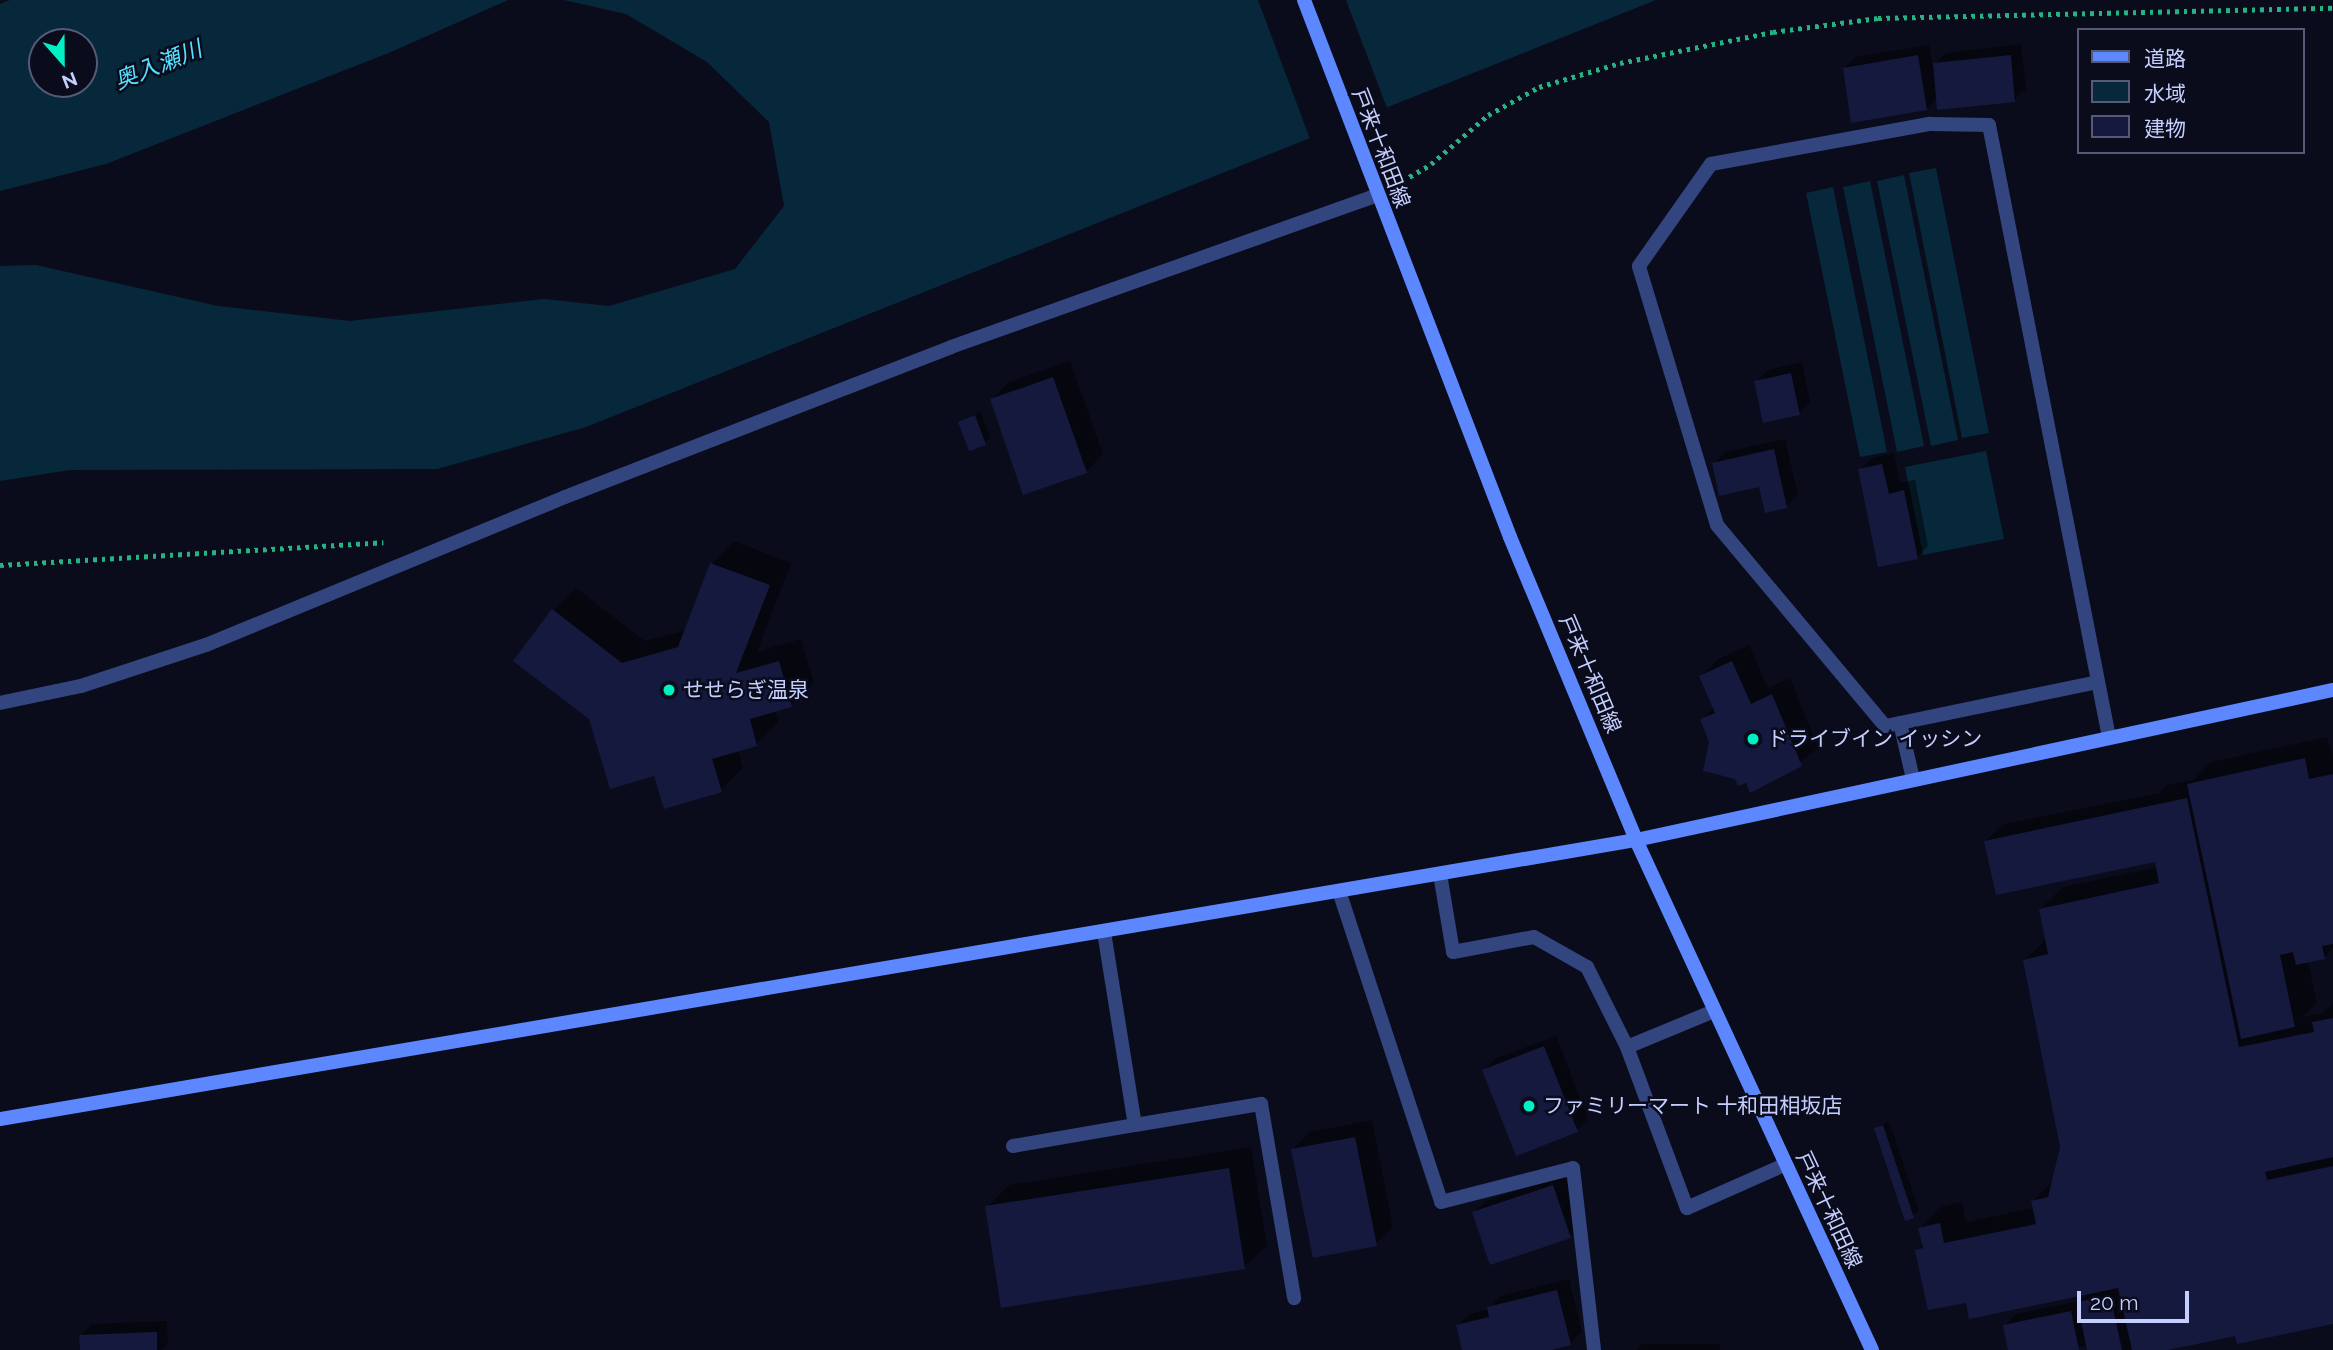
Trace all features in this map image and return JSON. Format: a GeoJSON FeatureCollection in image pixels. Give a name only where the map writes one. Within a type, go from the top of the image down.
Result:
{"type":"FeatureCollection","features":[{"type":"Feature","properties":{"kind":"street","name":"戸来十和田線"},"geometry":{"type":"LineString","coordinates":[[1304,0],[1368,175],[1636,840],[1784,1165],[1872,1350]]}},
{"type":"Feature","properties":{"kind":"street"},"geometry":{"type":"LineString","coordinates":[[2098,682],[1885,726],[1717,525],[1639,266],[1711,164],[1930,124],[1989,125],[2109,737]]}},
{"type":"Feature","properties":{"kind":"street"},"geometry":{"type":"LineString","coordinates":[[0,703],[81,686],[206,645],[565,497],[951,347],[1377,195]]}},
{"type":"Feature","properties":{"kind":"street"},"geometry":{"type":"LineString","coordinates":[[0,1119],[1636,840],[2333,690]]}},
{"type":"Feature","properties":{"kind":"street"},"geometry":{"type":"LineString","coordinates":[[1900,723],[1913,779]]}},
{"type":"Feature","properties":{"kind":"street"},"geometry":{"type":"LineString","coordinates":[[1440,874],[1454,952],[1534,937],[1587,967],[1627,1047],[1687,1208],[1784,1165]]}},
{"type":"Feature","properties":{"kind":"street"},"geometry":{"type":"LineString","coordinates":[[1339,891],[1441,1202],[1573,1168],[1594,1350]]}},
{"type":"Feature","properties":{"kind":"street"},"geometry":{"type":"LineString","coordinates":[[1104,932],[1135,1125]]}},
{"type":"Feature","properties":{"kind":"street"},"geometry":{"type":"LineString","coordinates":[[1627,1047],[1714,1011]]}},
{"type":"Feature","properties":{"kind":"street"},"geometry":{"type":"LineString","coordinates":[[1013,1146],[1261,1104],[1294,1298]]}},
{"type":"Feature","properties":{"kind":"path"},"geometry":{"type":"LineString","coordinates":[[1377,195],[1431,164],[1488,115],[1539,87],[1620,63],[1760,35],[1878,18],[2333,8]]}},
{"type":"Feature","properties":{"kind":"path"},"geometry":{"type":"LineString","coordinates":[[0,565],[385,542]]}},
{"type":"Feature","properties":{"kind":"water","name":"奥入瀬川"},"geometry":{"type":"Polygon","coordinates":[[[10,0],[508,0],[391,52],[106,164],[0,191],[0,4],[10,0]]]}},
{"type":"Feature","properties":{"kind":"water"},"geometry":{"type":"Polygon","coordinates":[[[564,0],[1656,0],[586,427],[437,469],[70,470],[0,481],[0,266],[36,265],[218,306],[350,321],[544,299],[609,306],[735,269],[784,206],[769,122],[707,62],[626,14],[564,0]]]}},
{"type":"Feature","properties":{"kind":"water"},"geometry":{"type":"Polygon","coordinates":[[[1936,168],[1989,433],[1962,438],[1909,173],[1936,168]]]}},
{"type":"Feature","properties":{"kind":"water"},"geometry":{"type":"Polygon","coordinates":[[[1904,175],[1958,440],[1931,446],[1877,181],[1904,175]]]}},
{"type":"Feature","properties":{"kind":"water"},"geometry":{"type":"Polygon","coordinates":[[[1870,181],[1924,446],[1897,452],[1843,187],[1870,181]]]}},
{"type":"Feature","properties":{"kind":"water"},"geometry":{"type":"Polygon","coordinates":[[[1833,187],[1887,452],[1860,457],[1806,193],[1833,187]]]}},
{"type":"Feature","properties":{"kind":"water"},"geometry":{"type":"Polygon","coordinates":[[[1986,451],[2004,539],[1923,555],[1905,467],[1986,451]]]}},
{"type":"Feature","properties":{"kind":"pier"},"geometry":{"type":"Polygon","coordinates":[[[1258,0],[1346,0],[1387,108],[1310,139],[1258,0]]]}},
{"type":"Feature","properties":{"kind":"building"},"geometry":{"type":"Polygon","coordinates":[[[1918,55],[1927,110],[1851,123],[1843,68],[1918,55]]]}},
{"type":"Feature","properties":{"kind":"building"},"geometry":{"type":"Polygon","coordinates":[[[2011,55],[2015,102],[1937,110],[1933,63],[2011,55]]]}},
{"type":"Feature","properties":{"kind":"building"},"geometry":{"type":"Polygon","coordinates":[[[1791,373],[1800,415],[1763,423],[1754,381],[1791,373]]]}},
{"type":"Feature","properties":{"kind":"building"},"geometry":{"type":"Polygon","coordinates":[[[1053,377],[1087,473],[1023,495],[990,399],[1053,377]]]}},
{"type":"Feature","properties":{"kind":"building"},"geometry":{"type":"Polygon","coordinates":[[[975,415],[986,445],[969,451],[958,422],[975,415]]]}},
{"type":"Feature","properties":{"kind":"building"},"geometry":{"type":"Polygon","coordinates":[[[1774,449],[1787,508],[1765,513],[1759,487],[1719,496],[1712,463],[1774,449]]]}},
{"type":"Feature","properties":{"kind":"building"},"geometry":{"type":"Polygon","coordinates":[[[1882,464],[1889,494],[1904,490],[1918,559],[1878,567],[1858,469],[1882,464]]]}},
{"type":"Feature","properties":{"kind":"building","name":"せせらぎ温泉"},"geometry":{"type":"Polygon","coordinates":[[[710,563],[770,585],[736,673],[779,661],[792,707],[750,719],[757,746],[712,759],[722,792],[664,809],[654,776],[610,789],[589,719],[513,661],[552,609],[622,663],[678,647],[710,563]]]}},
{"type":"Feature","properties":{"kind":"building"},"geometry":{"type":"Polygon","coordinates":[[[1732,661],[1751,704],[1772,694],[1802,766],[1750,793],[1746,783],[1738,786],[1735,779],[1703,771],[1709,742],[1700,719],[1715,713],[1699,676],[1732,661]]]}},
{"type":"Feature","properties":{"kind":"building"},"geometry":{"type":"Polygon","coordinates":[[[2305,758],[2309,779],[2333,774],[2333,944],[2322,946],[2325,959],[2296,965],[2293,952],[2280,955],[2295,1027],[2241,1039],[2187,784],[2305,758]]]}},
{"type":"Feature","properties":{"kind":"building"},"geometry":{"type":"Polygon","coordinates":[[[2187,798],[2239,1047],[2314,1032],[2312,1022],[2333,1018],[2333,1157],[2265,1172],[2267,1180],[2333,1166],[2333,1324],[2237,1344],[2235,1336],[2168,1350],[2132,1350],[2118,1288],[1969,1319],[1966,1303],[1928,1310],[1915,1250],[1923,1248],[1918,1228],[1940,1223],[1944,1243],[2036,1224],[2031,1201],[2048,1197],[2060,1147],[2023,960],[2048,954],[2039,909],[2159,883],[2155,862],[1996,895],[1984,841],[2187,798]]]}},
{"type":"Feature","properties":{"kind":"building"},"geometry":{"type":"Polygon","coordinates":[[[1544,1046],[1578,1132],[1516,1156],[1482,1070],[1544,1046]]]}},
{"type":"Feature","properties":{"kind":"building"},"geometry":{"type":"Polygon","coordinates":[[[1883,1125],[1914,1218],[1905,1221],[1874,1128],[1883,1125]]]}},
{"type":"Feature","properties":{"kind":"building"},"geometry":{"type":"Polygon","coordinates":[[[1355,1137],[1377,1246],[1313,1258],[1291,1149],[1355,1137]]]}},
{"type":"Feature","properties":{"kind":"building"},"geometry":{"type":"Polygon","coordinates":[[[1229,1168],[1245,1269],[1001,1308],[985,1206],[1229,1168]]]}},
{"type":"Feature","properties":{"kind":"building"},"geometry":{"type":"Polygon","coordinates":[[[1553,1185],[1571,1238],[1490,1265],[1472,1212],[1553,1185]]]}},
{"type":"Feature","properties":{"kind":"building"},"geometry":{"type":"Polygon","coordinates":[[[1557,1290],[1571,1345],[1551,1350],[1462,1350],[1456,1325],[1489,1317],[1487,1307],[1557,1290]]]}},
{"type":"Feature","properties":{"kind":"building"},"geometry":{"type":"Polygon","coordinates":[[[2110,1295],[2122,1350],[2087,1350],[2077,1302],[2110,1295]]]}},
{"type":"Feature","properties":{"kind":"building"},"geometry":{"type":"Polygon","coordinates":[[[2071,1311],[2079,1350],[2008,1350],[2003,1325],[2071,1311]]]}},
{"type":"Feature","properties":{"kind":"building"},"geometry":{"type":"Polygon","coordinates":[[[157,1332],[157,1350],[80,1350],[79,1335],[157,1332]]]}},
{"type":"Feature","properties":{"kind":"place","name":"せせらぎ温泉"},"geometry":{"type":"Point","coordinates":[669,690]}},
{"type":"Feature","properties":{"kind":"place","name":"ドライブイン イッシン"},"geometry":{"type":"Point","coordinates":[1753,739]}},
{"type":"Feature","properties":{"kind":"place","name":"ファミリーマート 十和田相坂店"},"geometry":{"type":"Point","coordinates":[1529,1106]}}]}
